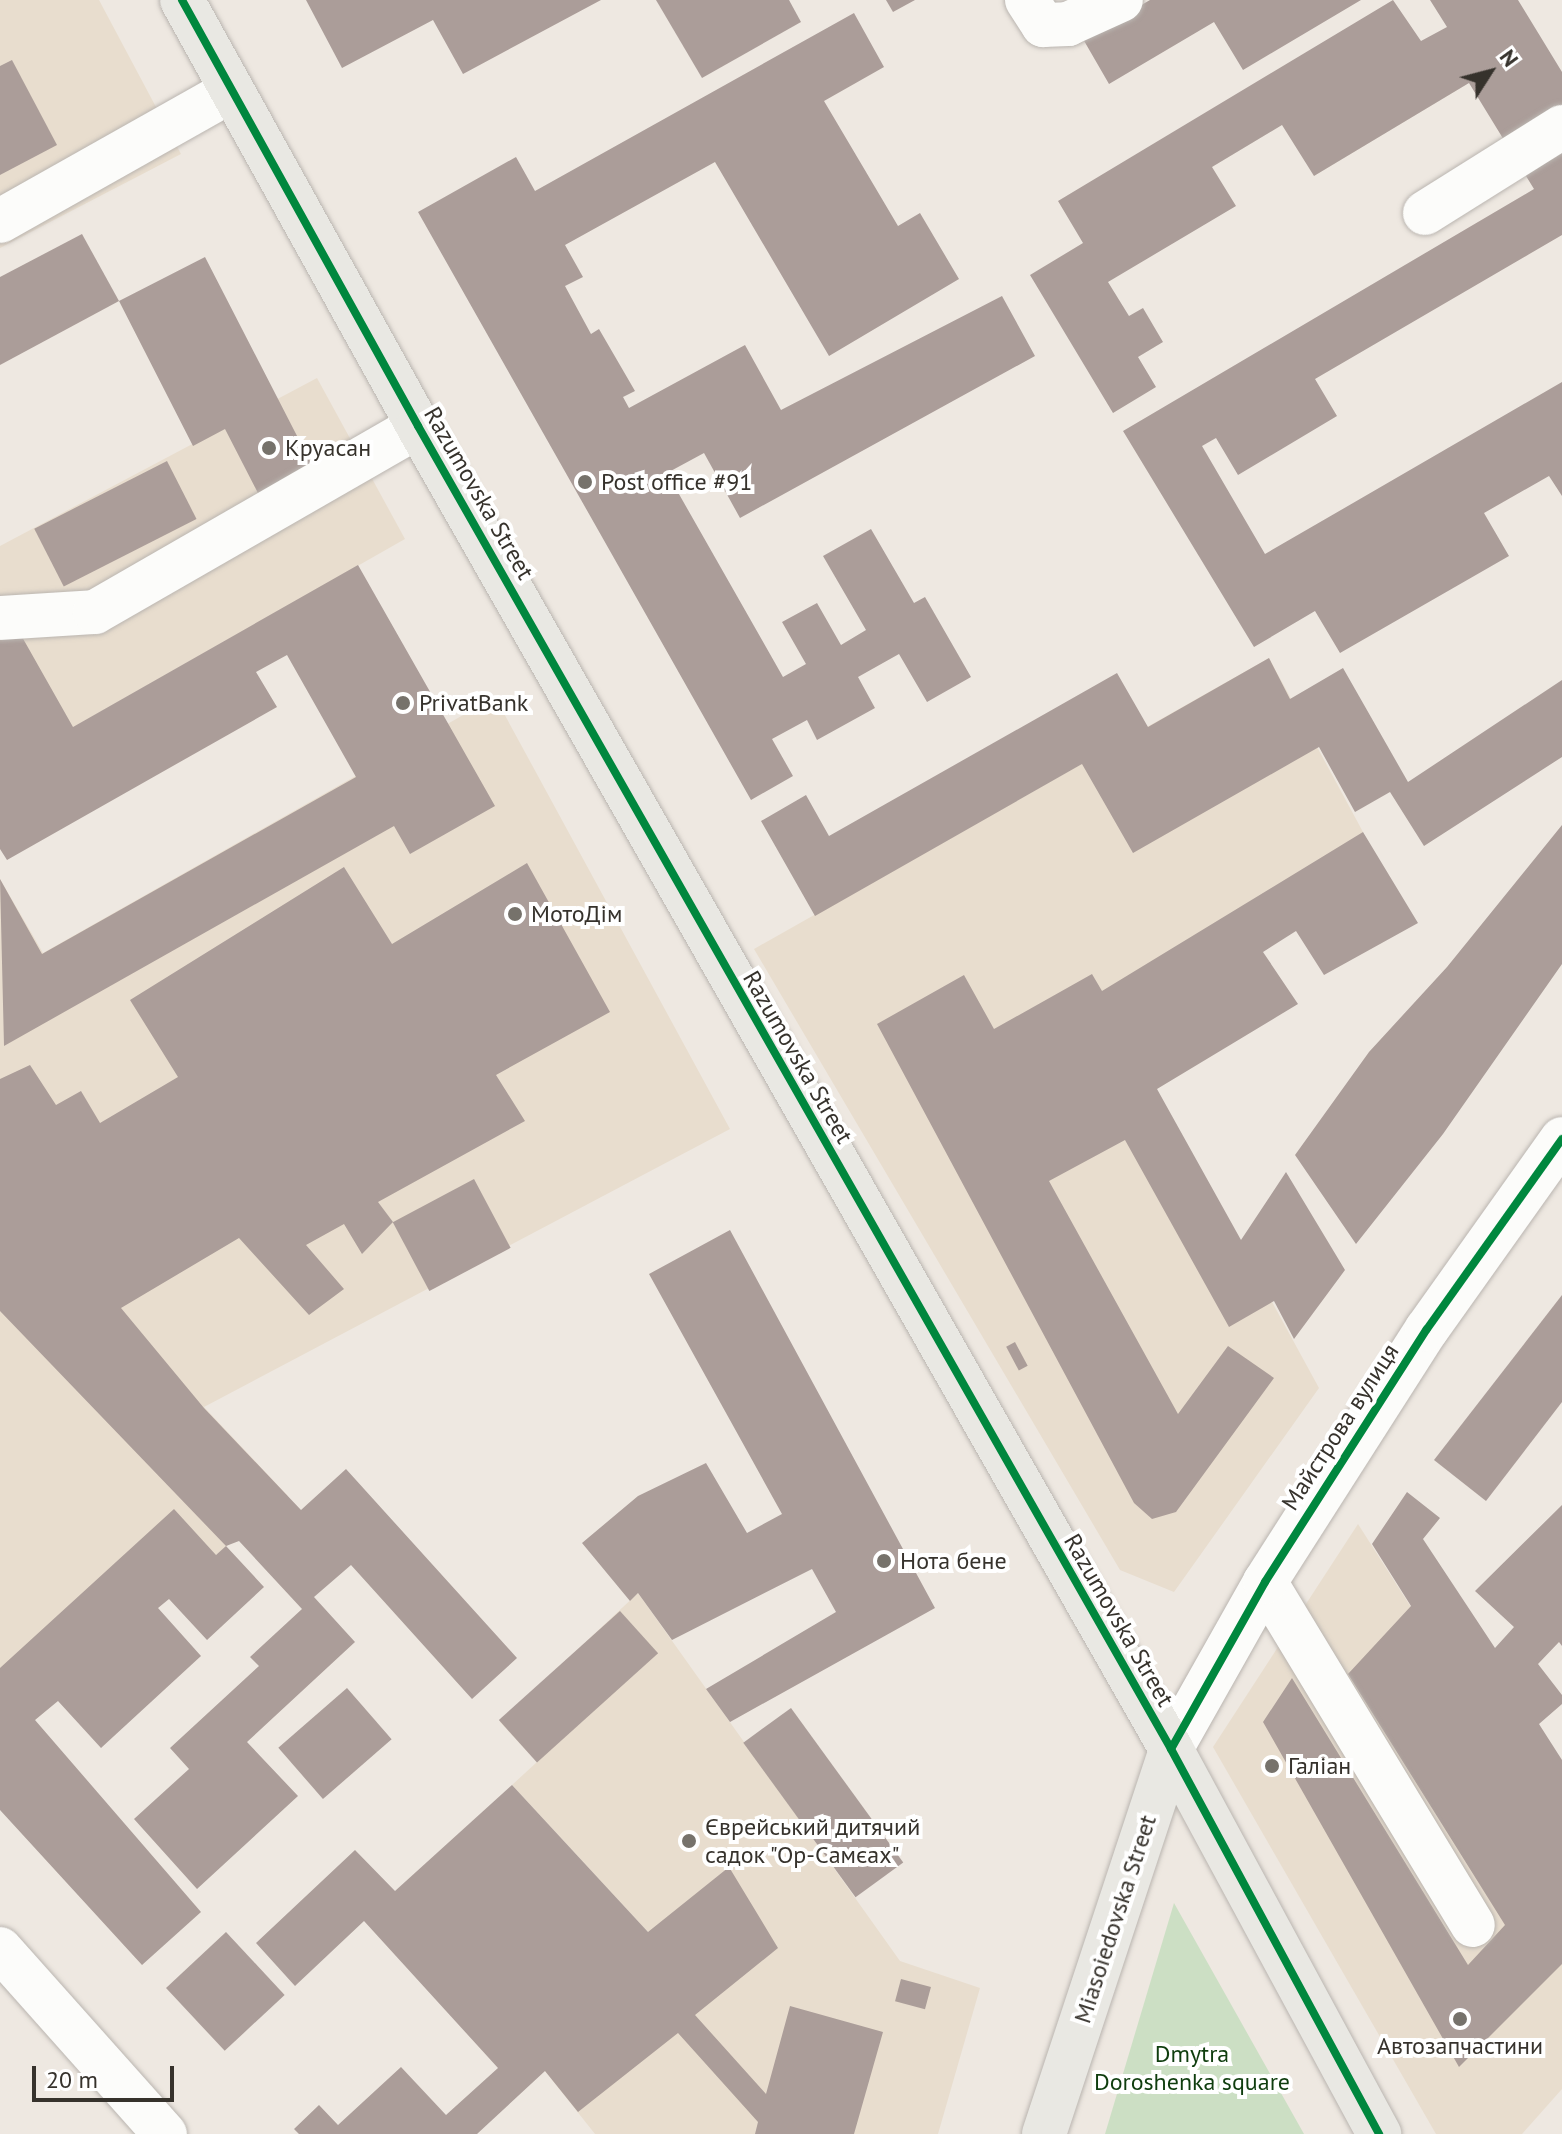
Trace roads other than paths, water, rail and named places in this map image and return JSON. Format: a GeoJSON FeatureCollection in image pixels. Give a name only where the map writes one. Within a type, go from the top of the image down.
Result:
{"type":"FeatureCollection","features":[{"type":"Feature","properties":{"kind":"main road","name":"Razumovska Street"},"geometry":{"type":"LineString","coordinates":[[182,0],[418,426],[1171,1749],[1379,2134]]}},
{"type":"Feature","properties":{"kind":"main road","name":"Miasoiedovska Street"},"geometry":{"type":"LineString","coordinates":[[1044,2134],[1171,1749]]}},
{"type":"Feature","properties":{"kind":"street"},"geometry":{"type":"LineString","coordinates":[[1027,0],[1043,25],[1068,24],[1121,0]]}},
{"type":"Feature","properties":{"kind":"street"},"geometry":{"type":"LineString","coordinates":[[0,221],[231,91]]}},
{"type":"Feature","properties":{"kind":"street"},"geometry":{"type":"LineString","coordinates":[[1425,213],[1562,127]]}},
{"type":"Feature","properties":{"kind":"street"},"geometry":{"type":"LineString","coordinates":[[0,618],[95,612],[418,426]]}},
{"type":"Feature","properties":{"kind":"street","name":"Майстрова вулиця"},"geometry":{"type":"LineString","coordinates":[[1171,1749],[1265,1582],[1427,1329],[1562,1139]]}},
{"type":"Feature","properties":{"kind":"street"},"geometry":{"type":"LineString","coordinates":[[1265,1582],[1473,1925]]}},
{"type":"Feature","properties":{"kind":"street"},"geometry":{"type":"LineString","coordinates":[[0,1949],[165,2134]]}},
{"type":"Feature","properties":{"kind":"place","name":"Круасан"},"geometry":{"type":"Point","coordinates":[269,448]}},
{"type":"Feature","properties":{"kind":"place","name":"Post office #91"},"geometry":{"type":"Point","coordinates":[585,482]}},
{"type":"Feature","properties":{"kind":"place","name":"PrivatBank"},"geometry":{"type":"Point","coordinates":[403,703]}},
{"type":"Feature","properties":{"kind":"place","name":"МотоДім"},"geometry":{"type":"Point","coordinates":[515,914]}},
{"type":"Feature","properties":{"kind":"place","name":"Нота бене"},"geometry":{"type":"Point","coordinates":[884,1561]}},
{"type":"Feature","properties":{"kind":"place","name":"Галіан"},"geometry":{"type":"Point","coordinates":[1272,1766]}},
{"type":"Feature","properties":{"kind":"place","name":"Єврейський дитячий садок \"Ор-Самєах\""},"geometry":{"type":"Point","coordinates":[689,1841]}},
{"type":"Feature","properties":{"kind":"place","name":"Автозапчастини"},"geometry":{"type":"Point","coordinates":[1460,2019]}},
{"type":"Feature","properties":{"kind":"park label","name":"Dmytra Doroshenka square"},"geometry":{"type":"Point","coordinates":[1192,2068]}}]}
